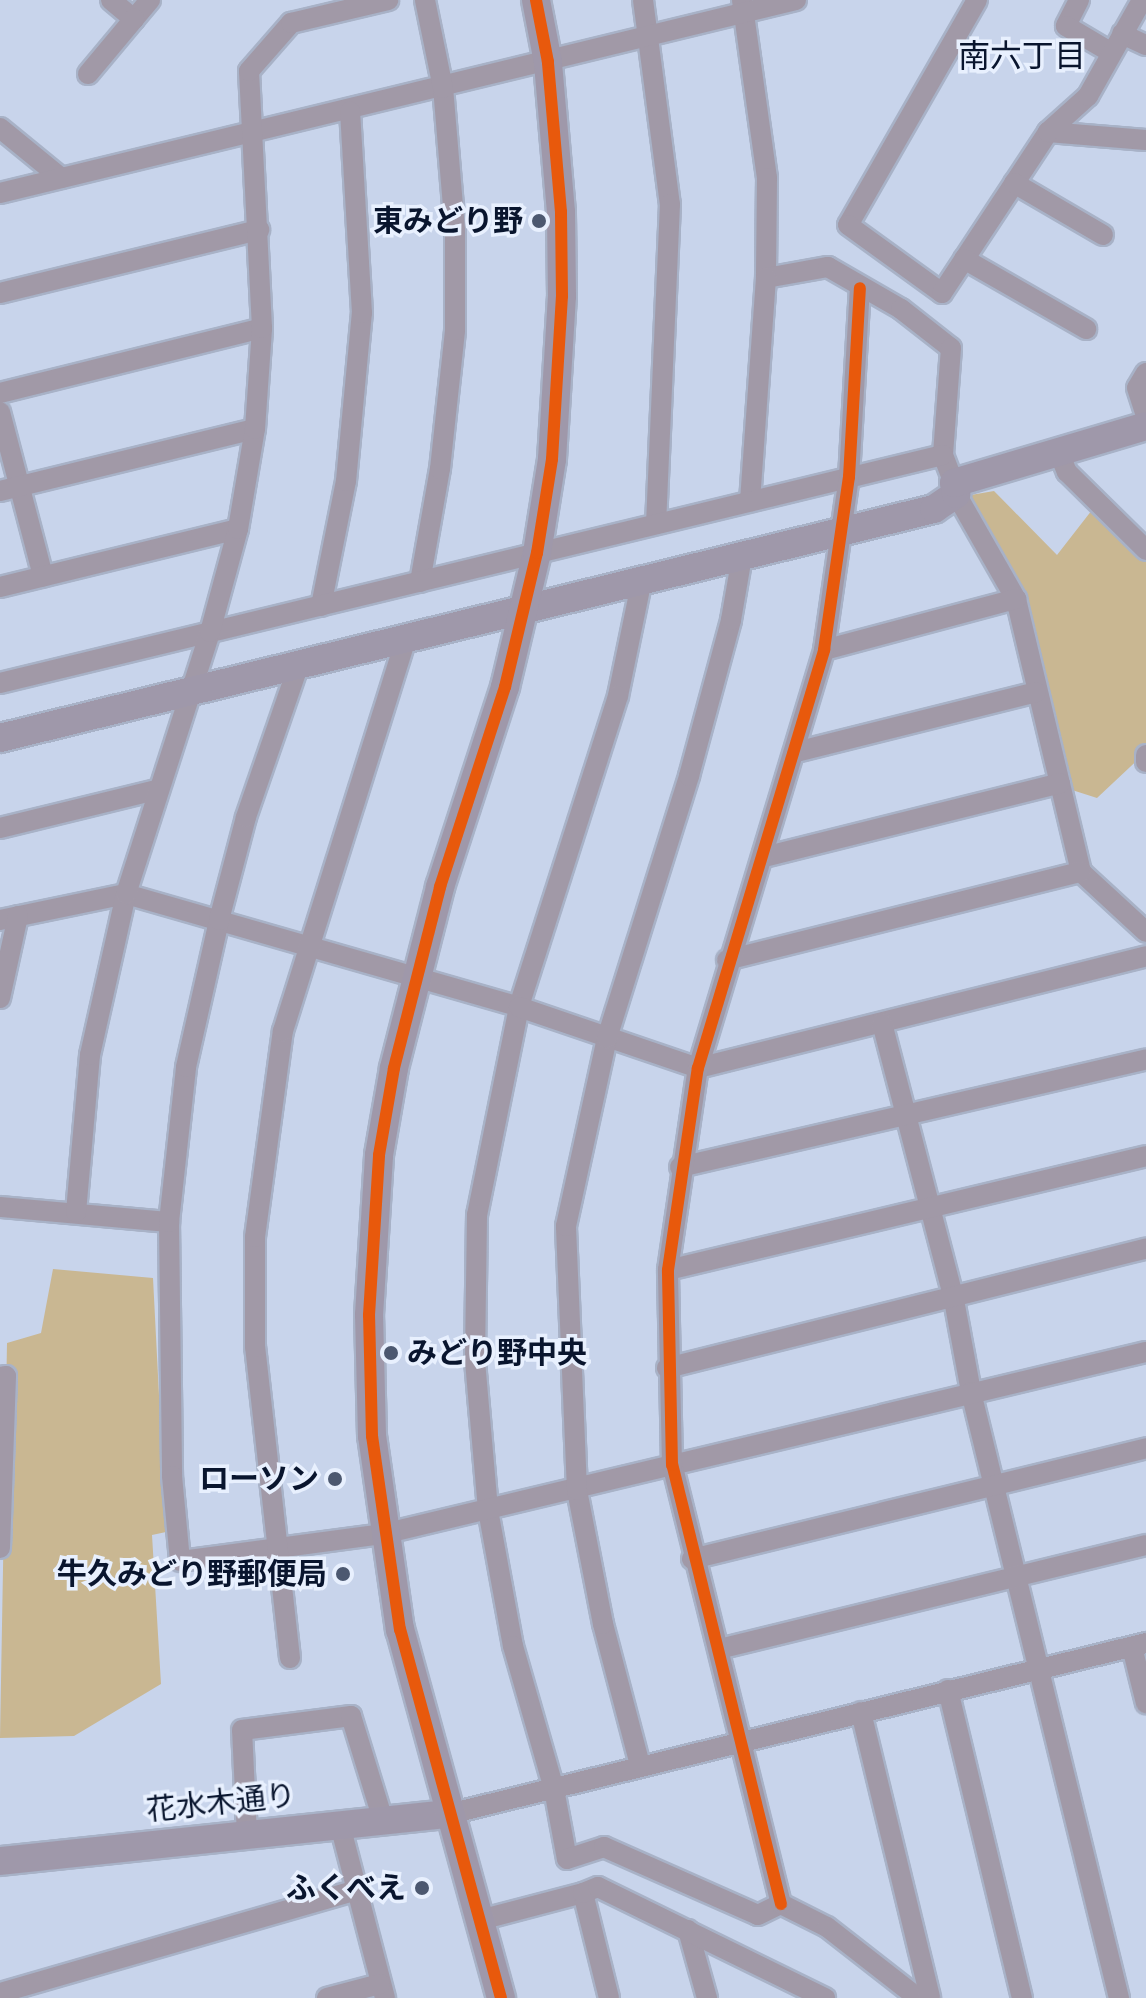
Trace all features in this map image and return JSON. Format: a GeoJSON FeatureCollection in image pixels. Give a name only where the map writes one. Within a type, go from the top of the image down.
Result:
{"type":"FeatureCollection","features":[{"type":"Feature","properties":{"kind":"street"},"geometry":{"type":"LineString","coordinates":[[111,0],[134,19]]}},
{"type":"Feature","properties":{"kind":"street"},"geometry":{"type":"LineString","coordinates":[[88,74],[150,0]]}},
{"type":"Feature","properties":{"kind":"street"},"geometry":{"type":"LineString","coordinates":[[76,1212],[90,1055],[126,894],[156,790],[210,632],[238,529],[255,429],[262,328],[249,71],[291,23],[388,0]]}},
{"type":"Feature","properties":{"kind":"street"},"geometry":{"type":"LineString","coordinates":[[420,582],[440,469],[455,330],[455,230],[443,88],[425,0]]}},
{"type":"Feature","properties":{"kind":"street"},"geometry":{"type":"LineString","coordinates":[[501,1998],[400,1630],[383,1534],[372,1436],[373,1237],[379,1155],[415,980],[505,687],[537,553],[552,459],[562,296],[561,212],[548,62],[536,0]]}},
{"type":"Feature","properties":{"kind":"street"},"geometry":{"type":"LineString","coordinates":[[643,0],[670,204],[669,324],[656,524]]}},
{"type":"Feature","properties":{"kind":"street"},"geometry":{"type":"LineString","coordinates":[[0,193],[253,135],[548,62],[743,7],[796,0]]}},
{"type":"Feature","properties":{"kind":"street"},"geometry":{"type":"LineString","coordinates":[[977,0],[848,225],[942,293],[1048,132],[1088,96],[1142,0]]}},
{"type":"Feature","properties":{"kind":"street"},"geometry":{"type":"LineString","coordinates":[[1079,0],[1066,26],[1112,53]]}},
{"type":"Feature","properties":{"kind":"street"},"geometry":{"type":"LineString","coordinates":[[743,7],[767,178],[766,278],[750,501]]}},
{"type":"Feature","properties":{"kind":"street"},"geometry":{"type":"LineString","coordinates":[[1122,34],[1146,45]]}},
{"type":"Feature","properties":{"kind":"street"},"geometry":{"type":"LineString","coordinates":[[321,606],[346,481],[362,313],[350,111]]}},
{"type":"Feature","properties":{"kind":"street"},"geometry":{"type":"LineString","coordinates":[[0,128],[61,178]]}},
{"type":"Feature","properties":{"kind":"street"},"geometry":{"type":"LineString","coordinates":[[1048,132],[1146,140]]}},
{"type":"Feature","properties":{"kind":"street"},"geometry":{"type":"LineString","coordinates":[[1014,183],[1103,235]]}},
{"type":"Feature","properties":{"kind":"street"},"geometry":{"type":"LineString","coordinates":[[0,293],[259,230]]}},
{"type":"Feature","properties":{"kind":"street"},"geometry":{"type":"LineString","coordinates":[[964,259],[1086,329]]}},
{"type":"Feature","properties":{"kind":"street"},"geometry":{"type":"LineString","coordinates":[[766,278],[828,267],[901,309],[951,348],[943,455],[955,489],[1016,599],[1081,872],[1146,932]]}},
{"type":"Feature","properties":{"kind":"street"},"geometry":{"type":"LineString","coordinates":[[860,288],[849,477],[824,650],[764,857],[727,960],[698,1068],[680,1167],[668,1270],[667,1368],[672,1465],[692,1559],[719,1649],[738,1741],[781,1904],[827,1927],[918,1998]]}},
{"type":"Feature","properties":{"kind":"street"},"geometry":{"type":"LineString","coordinates":[[0,393],[262,328]]}},
{"type":"Feature","properties":{"kind":"street"},"geometry":{"type":"LineString","coordinates":[[1146,373],[1137,388],[1146,415]]}},
{"type":"Feature","properties":{"kind":"street"},"geometry":{"type":"LineString","coordinates":[[0,412],[10,489],[43,576]]}},
{"type":"Feature","properties":{"kind":"street"},"geometry":{"type":"LineString","coordinates":[[0,738],[934,509],[955,489],[1058,450],[1146,426]]}},
{"type":"Feature","properties":{"kind":"street"},"geometry":{"type":"LineString","coordinates":[[10,489],[255,429]]}},
{"type":"Feature","properties":{"kind":"street"},"geometry":{"type":"LineString","coordinates":[[1058,450],[1067,472],[1145,548]]}},
{"type":"Feature","properties":{"kind":"street"},"geometry":{"type":"LineString","coordinates":[[0,683],[943,455]]}},
{"type":"Feature","properties":{"kind":"street"},"geometry":{"type":"LineString","coordinates":[[0,587],[238,529]]}},
{"type":"Feature","properties":{"kind":"street"},"geometry":{"type":"LineString","coordinates":[[640,1765],[603,1624],[577,1490],[566,1226],[607,1038],[689,776],[731,620],[742,556]]}},
{"type":"Feature","properties":{"kind":"street"},"geometry":{"type":"LineString","coordinates":[[642,579],[618,696],[519,1007],[477,1215],[475,1361],[488,1510],[513,1646],[554,1789],[567,1859],[604,1847],[758,1915],[781,1904]]}},
{"type":"Feature","properties":{"kind":"street"},"geometry":{"type":"LineString","coordinates":[[824,650],[1016,599]]}},
{"type":"Feature","properties":{"kind":"street"},"geometry":{"type":"LineString","coordinates":[[290,1658],[255,1347],[255,1237],[283,1031],[406,638]]}},
{"type":"Feature","properties":{"kind":"street"},"geometry":{"type":"LineString","coordinates":[[299,664],[246,817],[186,1067],[169,1222],[172,1476],[180,1561],[383,1534],[1146,1352]]}},
{"type":"Feature","properties":{"kind":"street"},"geometry":{"type":"LineString","coordinates":[[796,752],[1036,692]]}},
{"type":"Feature","properties":{"kind":"street"},"geometry":{"type":"LineString","coordinates":[[1146,755],[1146,762]]}},
{"type":"Feature","properties":{"kind":"street"},"geometry":{"type":"LineString","coordinates":[[764,857],[1060,783]]}},
{"type":"Feature","properties":{"kind":"street"},"geometry":{"type":"LineString","coordinates":[[0,828],[156,790]]}},
{"type":"Feature","properties":{"kind":"street"},"geometry":{"type":"LineString","coordinates":[[727,960],[1081,872]]}},
{"type":"Feature","properties":{"kind":"street"},"geometry":{"type":"LineString","coordinates":[[0,998],[9,918],[126,894],[415,980],[519,1007],[698,1068],[1146,956]]}},
{"type":"Feature","properties":{"kind":"street"},"geometry":{"type":"LineString","coordinates":[[882,1023],[927,1211],[954,1300],[971,1392],[1119,1998]]}},
{"type":"Feature","properties":{"kind":"street"},"geometry":{"type":"LineString","coordinates":[[680,1167],[904,1118],[1146,1059]]}},
{"type":"Feature","properties":{"kind":"street"},"geometry":{"type":"LineString","coordinates":[[668,1270],[927,1211],[1146,1156]]}},
{"type":"Feature","properties":{"kind":"street"},"geometry":{"type":"LineString","coordinates":[[0,1207],[169,1222]]}},
{"type":"Feature","properties":{"kind":"street"},"geometry":{"type":"LineString","coordinates":[[667,1368],[954,1300],[1146,1249]]}},
{"type":"Feature","properties":{"kind":"street"},"geometry":{"type":"LineString","coordinates":[[0,1548],[2,1373]]}},
{"type":"Feature","properties":{"kind":"street"},"geometry":{"type":"LineString","coordinates":[[692,1559],[1146,1448]]}},
{"type":"Feature","properties":{"kind":"street"},"geometry":{"type":"LineString","coordinates":[[719,1649],[1146,1545]]}},
{"type":"Feature","properties":{"kind":"street"},"geometry":{"type":"LineString","coordinates":[[449,1814],[1139,1645],[1146,1703]]}},
{"type":"Feature","properties":{"kind":"street"},"geometry":{"type":"LineString","coordinates":[[948,1690],[1022,1998]]}},
{"type":"Feature","properties":{"kind":"street"},"geometry":{"type":"LineString","coordinates":[[861,1712],[930,1998]]}},
{"type":"Feature","properties":{"kind":"street"},"geometry":{"type":"LineString","coordinates":[[247,1835],[242,1730],[351,1716],[383,1820]]}},
{"type":"Feature","properties":{"kind":"street","name":"花水木通り"},"geometry":{"type":"LineString","coordinates":[[0,1861],[449,1814]]}},
{"type":"Feature","properties":{"kind":"street"},"geometry":{"type":"LineString","coordinates":[[327,1998],[382,1991],[340,1825]]}},
{"type":"Feature","properties":{"kind":"street"},"geometry":{"type":"LineString","coordinates":[[480,1920],[598,1887],[825,1998]]}},
{"type":"Feature","properties":{"kind":"street"},"geometry":{"type":"LineString","coordinates":[[0,1993],[357,1890]]}},
{"type":"Feature","properties":{"kind":"street"},"geometry":{"type":"LineString","coordinates":[[583,1893],[609,1998]]}},
{"type":"Feature","properties":{"kind":"street"},"geometry":{"type":"LineString","coordinates":[[688,1930],[707,1998]]}},
{"type":"Feature","properties":{"kind":"shaded area"},"geometry":{"type":"Polygon","coordinates":[[[994,491],[1057,555],[1092,510],[1146,552],[1146,752],[1097,798],[1072,790],[1034,642],[965,496],[994,491]]]}},
{"type":"Feature","properties":{"kind":"shaded area"},"geometry":{"type":"Polygon","coordinates":[[[53,1269],[153,1278],[166,1532],[152,1535],[161,1684],[74,1736],[0,1738],[7,1343],[41,1333],[53,1269]]]}},
{"type":"Feature","properties":{"kind":"cycle path"},"geometry":{"type":"LineString","coordinates":[[501,1998],[400,1630],[372,1436],[369,1315],[379,1155],[394,1068],[440,887],[505,687],[537,553],[552,459],[562,296],[561,212],[548,62],[536,0]]}},
{"type":"Feature","properties":{"kind":"cycle path"},"geometry":{"type":"LineString","coordinates":[[781,1904],[672,1465],[668,1270],[698,1068],[824,650],[849,477],[860,288]]}},
{"type":"Feature","properties":{"kind":"place","name":"東みどり野"},"geometry":{"type":"Point","coordinates":[539,221]}},
{"type":"Feature","properties":{"kind":"place","name":"みどり野中央"},"geometry":{"type":"Point","coordinates":[391,1353]}},
{"type":"Feature","properties":{"kind":"place","name":"ローソン"},"geometry":{"type":"Point","coordinates":[335,1479]}},
{"type":"Feature","properties":{"kind":"place","name":"牛久みどり野郵便局"},"geometry":{"type":"Point","coordinates":[343,1574]}},
{"type":"Feature","properties":{"kind":"place","name":"ふくべえ"},"geometry":{"type":"Point","coordinates":[422,1888]}},
{"type":"Feature","properties":{"kind":"district","name":"南六丁目"},"geometry":{"type":"Point","coordinates":[1022,56]}}]}
